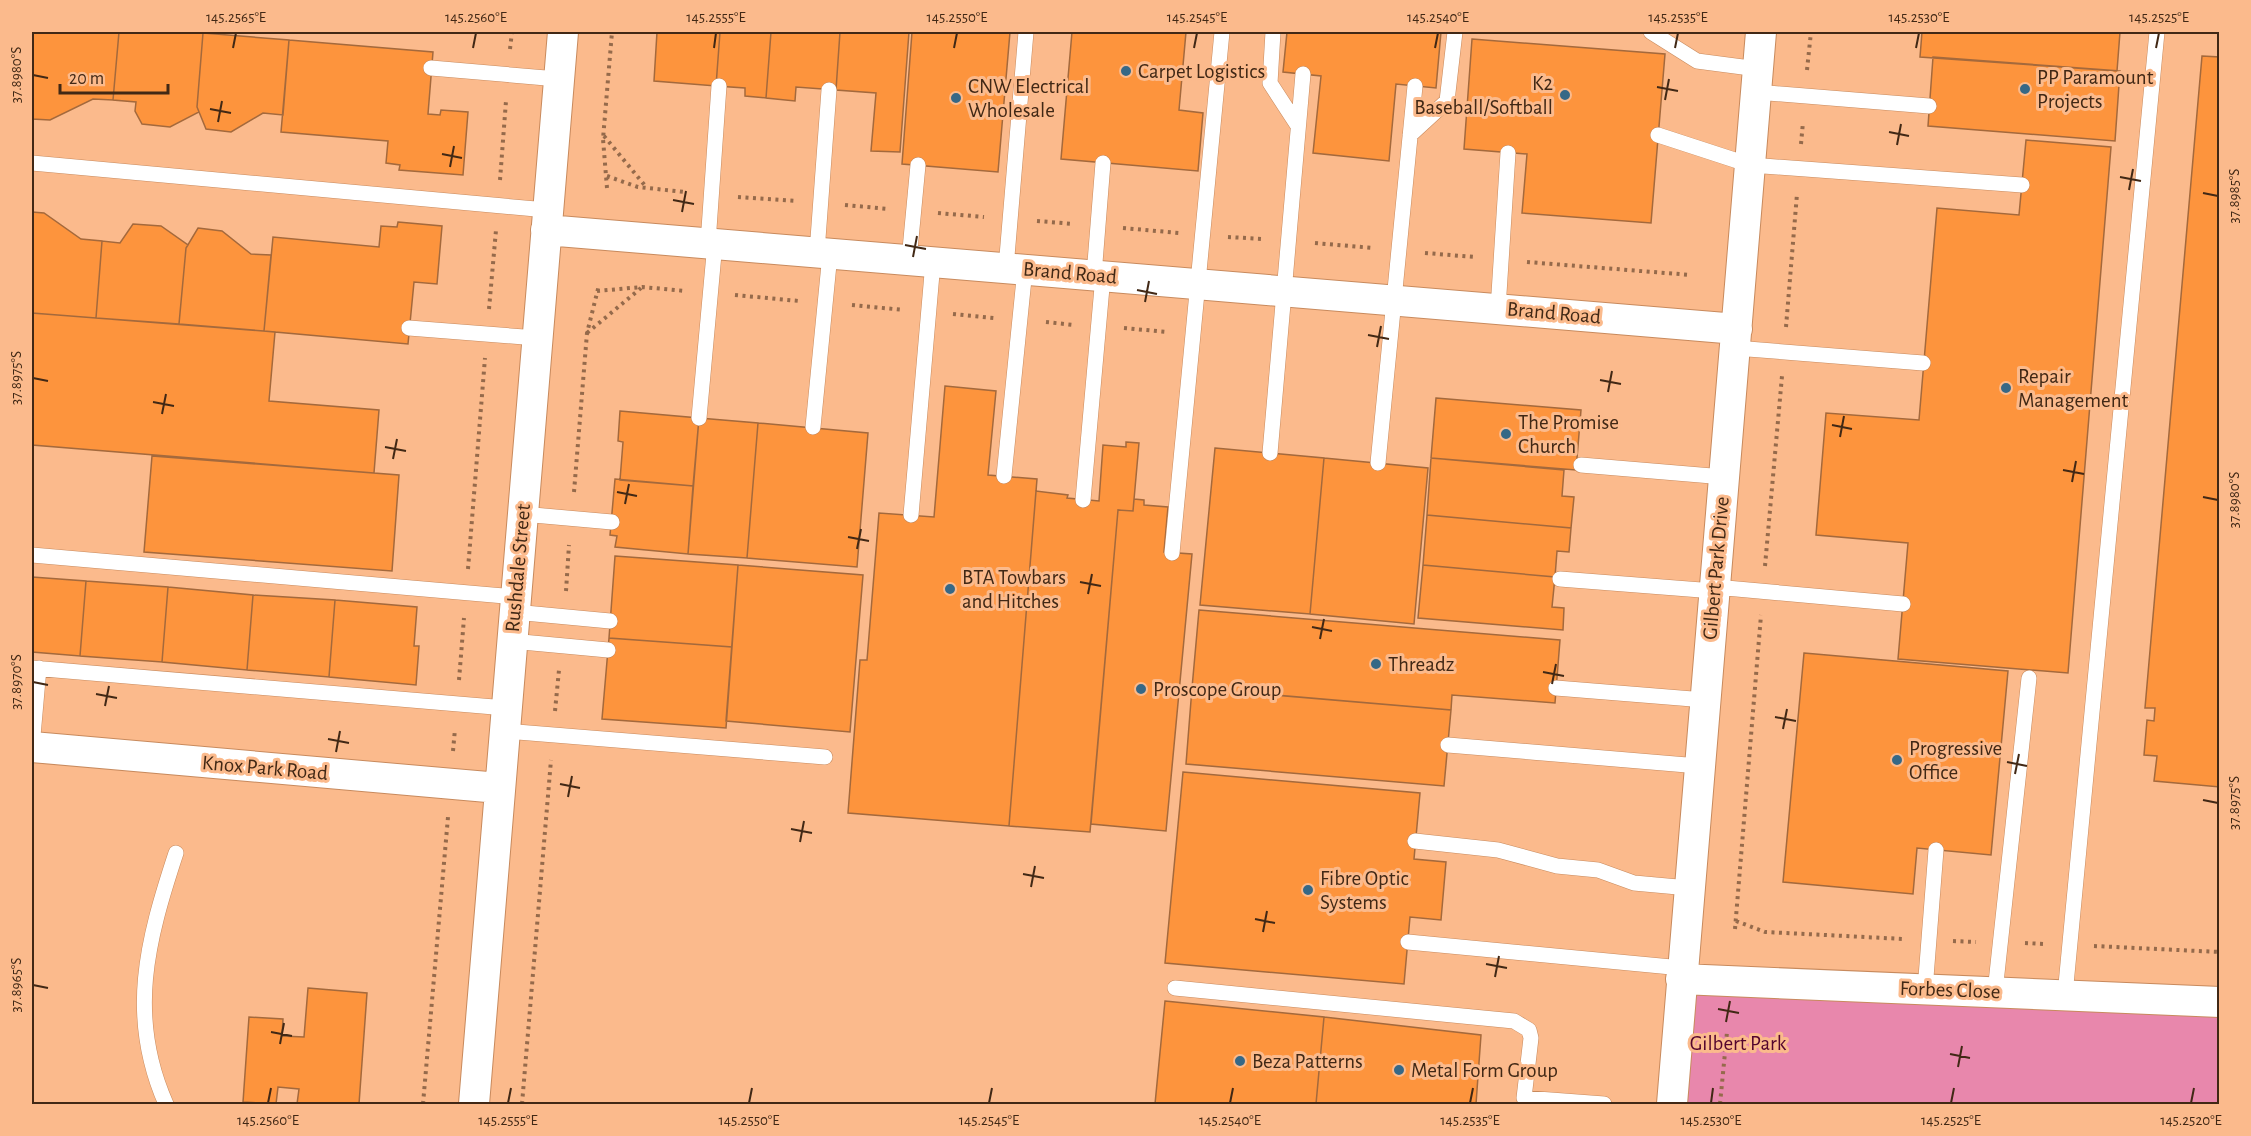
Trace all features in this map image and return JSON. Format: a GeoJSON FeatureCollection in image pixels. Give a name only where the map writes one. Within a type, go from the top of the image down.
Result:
{"type":"FeatureCollection","features":[{"type":"Feature","properties":{"kind":"street","name":"Rushdale Street"},"geometry":{"type":"LineString","coordinates":[[474,1104],[562,32]]}},
{"type":"Feature","properties":{"kind":"street","name":"Gilbert Park Drive"},"geometry":{"type":"LineString","coordinates":[[1672,1104],[1761,32]]}},
{"type":"Feature","properties":{"kind":"street","name":"Brand Road"},"geometry":{"type":"LineString","coordinates":[[547,220],[712,243],[1498,309],[1736,338]]}},
{"type":"Feature","properties":{"kind":"street","name":"Knox Park Road"},"geometry":{"type":"LineString","coordinates":[[32,747],[499,788]]}},
{"type":"Feature","properties":{"kind":"street","name":"Forbes Close"},"geometry":{"type":"LineString","coordinates":[[1682,974],[1925,990],[2220,1002]]}},
{"type":"Feature","properties":{"kind":"lane"},"geometry":{"type":"LineString","coordinates":[[1004,476],[1015,268],[1010,219],[1026,32]]}},
{"type":"Feature","properties":{"kind":"lane"},"geometry":{"type":"LineString","coordinates":[[1172,553],[1222,32]]}},
{"type":"Feature","properties":{"kind":"lane"},"geometry":{"type":"LineString","coordinates":[[1273,32],[1270,83],[1298,126]]}},
{"type":"Feature","properties":{"kind":"lane"},"geometry":{"type":"LineString","coordinates":[[1410,135],[1447,100],[1455,32]]}},
{"type":"Feature","properties":{"kind":"lane"},"geometry":{"type":"LineString","coordinates":[[1651,32],[1697,61],[1805,96],[1929,106]]}},
{"type":"Feature","properties":{"kind":"lane"},"geometry":{"type":"LineString","coordinates":[[2065,995],[2157,32]]}},
{"type":"Feature","properties":{"kind":"lane"},"geometry":{"type":"LineString","coordinates":[[431,68],[558,80]]}},
{"type":"Feature","properties":{"kind":"lane"},"geometry":{"type":"LineString","coordinates":[[1270,453],[1303,74]]}},
{"type":"Feature","properties":{"kind":"lane"},"geometry":{"type":"LineString","coordinates":[[699,418],[712,243],[711,195],[719,86]]}},
{"type":"Feature","properties":{"kind":"lane"},"geometry":{"type":"LineString","coordinates":[[1378,463],[1415,86]]}},
{"type":"Feature","properties":{"kind":"lane"},"geometry":{"type":"LineString","coordinates":[[813,427],[823,253],[820,203],[830,90]]}},
{"type":"Feature","properties":{"kind":"lane"},"geometry":{"type":"LineString","coordinates":[[1658,135],[1750,165],[2022,186]]}},
{"type":"Feature","properties":{"kind":"lane"},"geometry":{"type":"LineString","coordinates":[[1498,309],[1508,153]]}},
{"type":"Feature","properties":{"kind":"lane"},"geometry":{"type":"LineString","coordinates":[[32,163],[498,206],[547,220]]}},
{"type":"Feature","properties":{"kind":"lane"},"geometry":{"type":"LineString","coordinates":[[1083,500],[1099,276],[1098,226],[1103,163]]}},
{"type":"Feature","properties":{"kind":"lane"},"geometry":{"type":"LineString","coordinates":[[911,515],[921,261],[914,211],[918,165]]}},
{"type":"Feature","properties":{"kind":"lane"},"geometry":{"type":"LineString","coordinates":[[410,328],[537,338]]}},
{"type":"Feature","properties":{"kind":"lane"},"geometry":{"type":"LineString","coordinates":[[1736,338],[1785,352],[1923,363]]}},
{"type":"Feature","properties":{"kind":"lane"},"geometry":{"type":"LineString","coordinates":[[1581,465],[1724,477]]}},
{"type":"Feature","properties":{"kind":"lane"},"geometry":{"type":"LineString","coordinates":[[522,514],[612,522]]}},
{"type":"Feature","properties":{"kind":"lane"},"geometry":{"type":"LineString","coordinates":[[32,555],[466,593],[513,616],[561,645],[608,650]]}},
{"type":"Feature","properties":{"kind":"lane"},"geometry":{"type":"LineString","coordinates":[[1560,579],[1762,591],[1903,604]]}},
{"type":"Feature","properties":{"kind":"lane"},"geometry":{"type":"LineString","coordinates":[[513,616],[564,616],[610,621]]}},
{"type":"Feature","properties":{"kind":"lane"},"geometry":{"type":"LineString","coordinates":[[32,747],[35,668],[457,704],[553,735],[825,757]]}},
{"type":"Feature","properties":{"kind":"lane"},"geometry":{"type":"LineString","coordinates":[[1995,992],[2029,678]]}},
{"type":"Feature","properties":{"kind":"lane"},"geometry":{"type":"LineString","coordinates":[[1556,688],[1705,700]]}},
{"type":"Feature","properties":{"kind":"lane"},"geometry":{"type":"LineString","coordinates":[[1448,745],[1699,766]]}},
{"type":"Feature","properties":{"kind":"lane"},"geometry":{"type":"LineString","coordinates":[[1415,841],[1498,850],[1557,866],[1598,870],[1634,883],[1689,888]]}},
{"type":"Feature","properties":{"kind":"lane"},"geometry":{"type":"LineString","coordinates":[[1925,990],[1936,850]]}},
{"type":"Feature","properties":{"kind":"lane"},"geometry":{"type":"LineString","coordinates":[[166,1104],[158,1088],[147,1044],[143,998],[148,951],[159,904],[176,853]]}},
{"type":"Feature","properties":{"kind":"lane"},"geometry":{"type":"LineString","coordinates":[[1408,942],[1682,974]]}},
{"type":"Feature","properties":{"kind":"lane"},"geometry":{"type":"LineString","coordinates":[[1175,988],[1514,1021],[1529,1030],[1531,1038],[1524,1098],[1604,1104]]}},
{"type":"Feature","properties":{"kind":"path"},"geometry":{"type":"LineString","coordinates":[[453,759],[512,32]]}},
{"type":"Feature","properties":{"kind":"path"},"geometry":{"type":"LineString","coordinates":[[608,188],[603,135],[612,32]]}},
{"type":"Feature","properties":{"kind":"path"},"geometry":{"type":"LineString","coordinates":[[1735,929],[1810,32]]}},
{"type":"Feature","properties":{"kind":"path"},"geometry":{"type":"LineString","coordinates":[[603,135],[648,188]]}},
{"type":"Feature","properties":{"kind":"path"},"geometry":{"type":"LineString","coordinates":[[606,176],[638,187],[711,195],[1691,275]]}},
{"type":"Feature","properties":{"kind":"path"},"geometry":{"type":"LineString","coordinates":[[564,616],[587,333],[599,285]]}},
{"type":"Feature","properties":{"kind":"path"},"geometry":{"type":"LineString","coordinates":[[587,333],[642,287]]}},
{"type":"Feature","properties":{"kind":"path"},"geometry":{"type":"LineString","coordinates":[[522,1104],[561,645]]}},
{"type":"Feature","properties":{"kind":"path"},"geometry":{"type":"LineString","coordinates":[[423,1104],[448,808]]}},
{"type":"Feature","properties":{"kind":"path"},"geometry":{"type":"LineString","coordinates":[[1720,1104],[1727,1032]]}},
{"type":"Feature","properties":{"kind":"green space","name":"Gilbert Park"},"geometry":{"type":"Polygon","coordinates":[[[1681,979],[2219,1002],[2219,1104],[1671,1104],[1681,979]]]}},
{"type":"Feature","properties":{"kind":"building"},"geometry":{"type":"Polygon","coordinates":[[[33,32],[119,32],[113,100],[93,99],[50,120],[32,119],[33,32]]]}},
{"type":"Feature","properties":{"kind":"building"},"geometry":{"type":"Polygon","coordinates":[[[119,32],[203,33],[197,107],[199,112],[170,127],[142,124],[135,111],[136,102],[113,100],[119,32]]]}},
{"type":"Feature","properties":{"kind":"building"},"geometry":{"type":"Polygon","coordinates":[[[657,32],[720,32],[716,86],[654,81],[657,32]]]}},
{"type":"Feature","properties":{"kind":"building"},"geometry":{"type":"Polygon","coordinates":[[[720,32],[771,32],[766,98],[745,96],[745,88],[716,86],[720,32]]]}},
{"type":"Feature","properties":{"kind":"building"},"geometry":{"type":"Polygon","coordinates":[[[771,32],[840,32],[836,90],[796,87],[795,101],[766,98],[771,32]]]}},
{"type":"Feature","properties":{"kind":"building"},"geometry":{"type":"Polygon","coordinates":[[[840,32],[909,32],[900,152],[871,151],[876,93],[836,90],[840,32]]]}},
{"type":"Feature","properties":{"kind":"building","name":"CNW Electrical Wholesale"},"geometry":{"type":"Polygon","coordinates":[[[912,32],[1010,32],[998,172],[902,164],[912,32]]]}},
{"type":"Feature","properties":{"kind":"building","name":"Carpet Logistics"},"geometry":{"type":"Polygon","coordinates":[[[1072,32],[1186,32],[1179,110],[1203,113],[1198,171],[1061,159],[1072,32]]]}},
{"type":"Feature","properties":{"kind":"building"},"geometry":{"type":"Polygon","coordinates":[[[1287,32],[1441,32],[1436,88],[1396,84],[1389,161],[1313,153],[1321,76],[1283,72],[1287,32]]]}},
{"type":"Feature","properties":{"kind":"building"},"geometry":{"type":"Polygon","coordinates":[[[1922,32],[2120,32],[2117,71],[1920,57],[1922,32]]]}},
{"type":"Feature","properties":{"kind":"building"},"geometry":{"type":"Polygon","coordinates":[[[203,33],[289,40],[283,115],[263,113],[231,132],[206,129],[197,107],[203,33]]]}},
{"type":"Feature","properties":{"kind":"building","name":"K2 Baseball/Softball"},"geometry":{"type":"Polygon","coordinates":[[[1472,39],[1665,54],[1651,223],[1522,213],[1527,154],[1464,149],[1472,39]]]}},
{"type":"Feature","properties":{"kind":"building"},"geometry":{"type":"Polygon","coordinates":[[[289,40],[433,52],[428,114],[440,115],[441,110],[468,112],[463,175],[399,170],[400,165],[386,163],[388,141],[281,132],[289,40]]]}},
{"type":"Feature","properties":{"kind":"building"},"geometry":{"type":"Polygon","coordinates":[[[2202,56],[2220,57],[2220,787],[2154,781],[2157,756],[2144,755],[2147,720],[2154,721],[2155,708],[2145,708],[2202,56]]]}},
{"type":"Feature","properties":{"kind":"building","name":"PP Paramount Projects"},"geometry":{"type":"Polygon","coordinates":[[[1933,57],[2120,71],[2115,141],[1928,126],[1933,57]]]}},
{"type":"Feature","properties":{"kind":"building","name":"Repair Management"},"geometry":{"type":"Polygon","coordinates":[[[2026,140],[2111,147],[2068,673],[1898,659],[1908,543],[1816,535],[1826,413],[1919,420],[1937,208],[2019,215],[2026,140]]]}},
{"type":"Feature","properties":{"kind":"building"},"geometry":{"type":"Polygon","coordinates":[[[32,212],[44,213],[81,239],[102,241],[96,318],[32,313],[32,212]]]}},
{"type":"Feature","properties":{"kind":"building"},"geometry":{"type":"Polygon","coordinates":[[[398,222],[442,226],[437,284],[414,282],[408,344],[264,331],[273,237],[379,247],[381,226],[397,227],[398,222]]]}},
{"type":"Feature","properties":{"kind":"building"},"geometry":{"type":"Polygon","coordinates":[[[133,224],[161,226],[188,245],[179,324],[96,318],[102,241],[120,243],[133,224]]]}},
{"type":"Feature","properties":{"kind":"building"},"geometry":{"type":"Polygon","coordinates":[[[198,228],[222,231],[251,254],[271,255],[264,331],[179,324],[186,248],[198,228]]]}},
{"type":"Feature","properties":{"kind":"building"},"geometry":{"type":"Polygon","coordinates":[[[32,313],[275,332],[269,401],[379,410],[374,473],[32,445],[32,313]]]}},
{"type":"Feature","properties":{"kind":"building","name":"BTA Towbars and Hitches"},"geometry":{"type":"Polygon","coordinates":[[[945,386],[996,391],[988,475],[1037,479],[1009,826],[848,813],[860,660],[867,660],[879,513],[934,517],[945,386]]]}},
{"type":"Feature","properties":{"kind":"building","name":"The Promise Church"},"geometry":{"type":"Polygon","coordinates":[[[1436,398],[1581,410],[1576,470],[1431,458],[1436,398]]]}},
{"type":"Feature","properties":{"kind":"building"},"geometry":{"type":"Polygon","coordinates":[[[620,411],[699,418],[693,486],[620,480],[623,442],[618,441],[620,411]]]}},
{"type":"Feature","properties":{"kind":"building"},"geometry":{"type":"Polygon","coordinates":[[[699,418],[758,423],[747,558],[688,554],[699,418]]]}},
{"type":"Feature","properties":{"kind":"building"},"geometry":{"type":"Polygon","coordinates":[[[758,423],[868,433],[857,567],[747,558],[758,423]]]}},
{"type":"Feature","properties":{"kind":"building"},"geometry":{"type":"Polygon","coordinates":[[[1126,442],[1139,443],[1133,511],[1118,510],[1090,832],[1009,826],[1036,491],[1068,495],[1067,498],[1099,501],[1103,445],[1126,447],[1126,442]]]}},
{"type":"Feature","properties":{"kind":"building"},"geometry":{"type":"Polygon","coordinates":[[[1215,448],[1324,458],[1310,614],[1200,605],[1215,448]]]}},
{"type":"Feature","properties":{"kind":"building"},"geometry":{"type":"Polygon","coordinates":[[[152,456],[399,475],[392,571],[144,552],[152,456]]]}},
{"type":"Feature","properties":{"kind":"building"},"geometry":{"type":"Polygon","coordinates":[[[1324,458],[1428,468],[1414,624],[1310,614],[1324,458]]]}},
{"type":"Feature","properties":{"kind":"building"},"geometry":{"type":"Polygon","coordinates":[[[1431,458],[1564,470],[1562,496],[1574,497],[1571,528],[1427,515],[1431,458]]]}},
{"type":"Feature","properties":{"kind":"building"},"geometry":{"type":"Polygon","coordinates":[[[615,479],[693,486],[688,554],[615,547],[617,536],[610,535],[615,479]]]}},
{"type":"Feature","properties":{"kind":"building","name":"Proscope Group"},"geometry":{"type":"Polygon","coordinates":[[[1134,499],[1144,500],[1144,505],[1168,507],[1164,552],[1192,554],[1166,831],[1091,824],[1118,510],[1133,511],[1134,499]]]}},
{"type":"Feature","properties":{"kind":"building"},"geometry":{"type":"Polygon","coordinates":[[[1427,515],[1571,528],[1569,552],[1557,551],[1555,577],[1423,565],[1427,515]]]}},
{"type":"Feature","properties":{"kind":"building"},"geometry":{"type":"Polygon","coordinates":[[[615,556],[738,565],[732,647],[609,638],[615,556]]]}},
{"type":"Feature","properties":{"kind":"building"},"geometry":{"type":"Polygon","coordinates":[[[738,565],[863,575],[850,732],[726,721],[738,565]]]}},
{"type":"Feature","properties":{"kind":"building"},"geometry":{"type":"Polygon","coordinates":[[[1423,565],[1555,577],[1552,607],[1564,608],[1563,630],[1418,618],[1423,565]]]}},
{"type":"Feature","properties":{"kind":"building"},"geometry":{"type":"Polygon","coordinates":[[[32,577],[86,581],[80,656],[32,652],[32,577]]]}},
{"type":"Feature","properties":{"kind":"building"},"geometry":{"type":"Polygon","coordinates":[[[86,581],[168,587],[162,662],[80,656],[86,581]]]}},
{"type":"Feature","properties":{"kind":"building"},"geometry":{"type":"Polygon","coordinates":[[[168,587],[253,595],[247,670],[162,662],[168,587]]]}},
{"type":"Feature","properties":{"kind":"building"},"geometry":{"type":"Polygon","coordinates":[[[253,595],[335,600],[329,677],[247,670],[253,595]]]}},
{"type":"Feature","properties":{"kind":"building"},"geometry":{"type":"Polygon","coordinates":[[[335,600],[417,607],[414,646],[419,646],[416,685],[329,677],[335,600]]]}},
{"type":"Feature","properties":{"kind":"building","name":"Threadz"},"geometry":{"type":"Polygon","coordinates":[[[1199,610],[1560,640],[1555,703],[1452,695],[1451,710],[1192,688],[1199,610]]]}},
{"type":"Feature","properties":{"kind":"building"},"geometry":{"type":"Polygon","coordinates":[[[609,638],[732,647],[726,728],[602,719],[609,638]]]}},
{"type":"Feature","properties":{"kind":"building","name":"Progressive Office"},"geometry":{"type":"Polygon","coordinates":[[[1804,653],[2008,671],[1991,855],[1917,848],[1913,894],[1783,882],[1804,653]]]}},
{"type":"Feature","properties":{"kind":"building"},"geometry":{"type":"Polygon","coordinates":[[[1192,688],[1451,710],[1444,786],[1186,764],[1192,688]]]}},
{"type":"Feature","properties":{"kind":"building","name":"Fibre Optic Systems"},"geometry":{"type":"Polygon","coordinates":[[[1183,772],[1420,793],[1414,859],[1446,862],[1441,920],[1410,917],[1404,984],[1165,963],[1183,772]]]}},
{"type":"Feature","properties":{"kind":"building"},"geometry":{"type":"Polygon","coordinates":[[[308,988],[367,993],[359,1104],[297,1104],[299,1089],[278,1087],[276,1104],[243,1102],[249,1017],[283,1019],[282,1036],[304,1037],[308,988]]]}},
{"type":"Feature","properties":{"kind":"building","name":"Beza Patterns"},"geometry":{"type":"Polygon","coordinates":[[[1165,1001],[1324,1017],[1316,1104],[1155,1104],[1165,1001]]]}},
{"type":"Feature","properties":{"kind":"building","name":"Metal Form Group"},"geometry":{"type":"Polygon","coordinates":[[[1324,1017],[1481,1035],[1476,1104],[1316,1104],[1324,1017]]]}},
{"type":"Feature","properties":{"kind":"place","name":"Carpet Logistics"},"geometry":{"type":"Point","coordinates":[1126,71]}},
{"type":"Feature","properties":{"kind":"place","name":"PP Paramount Projects"},"geometry":{"type":"Point","coordinates":[2025,89]}},
{"type":"Feature","properties":{"kind":"place","name":"K2 Baseball/Softball"},"geometry":{"type":"Point","coordinates":[1565,95]}},
{"type":"Feature","properties":{"kind":"place","name":"CNW Electrical Wholesale"},"geometry":{"type":"Point","coordinates":[956,98]}},
{"type":"Feature","properties":{"kind":"place","name":"Repair Management"},"geometry":{"type":"Point","coordinates":[2006,388]}},
{"type":"Feature","properties":{"kind":"place","name":"The Promise Church"},"geometry":{"type":"Point","coordinates":[1506,434]}},
{"type":"Feature","properties":{"kind":"place","name":"BTA Towbars and Hitches"},"geometry":{"type":"Point","coordinates":[950,589]}},
{"type":"Feature","properties":{"kind":"place","name":"Threadz"},"geometry":{"type":"Point","coordinates":[1376,664]}},
{"type":"Feature","properties":{"kind":"place","name":"Proscope Group"},"geometry":{"type":"Point","coordinates":[1141,689]}},
{"type":"Feature","properties":{"kind":"place","name":"Progressive Office"},"geometry":{"type":"Point","coordinates":[1897,760]}},
{"type":"Feature","properties":{"kind":"place","name":"Fibre Optic Systems"},"geometry":{"type":"Point","coordinates":[1308,890]}},
{"type":"Feature","properties":{"kind":"place","name":"Beza Patterns"},"geometry":{"type":"Point","coordinates":[1240,1061]}},
{"type":"Feature","properties":{"kind":"place","name":"Metal Form Group"},"geometry":{"type":"Point","coordinates":[1399,1070]}}]}
